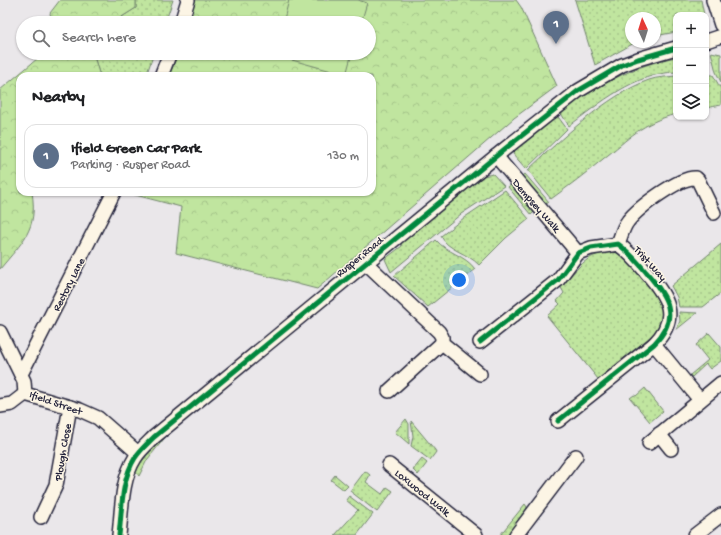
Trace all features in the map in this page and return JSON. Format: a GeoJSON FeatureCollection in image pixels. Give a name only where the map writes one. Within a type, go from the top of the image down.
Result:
{"type":"FeatureCollection","features":[{"type":"Feature","properties":{"kind":"street"},"geometry":{"type":"LineString","coordinates":[[183,16],[188,0]]}},
{"type":"Feature","properties":{"kind":"street"},"geometry":{"type":"LineString","coordinates":[[713,0],[721,25]]}},
{"type":"Feature","properties":{"kind":"street"},"geometry":{"type":"LineString","coordinates":[[709,40],[721,36]]}},
{"type":"Feature","properties":{"kind":"street","name":"Rusper Road"},"geometry":{"type":"LineString","coordinates":[[119,535],[127,479],[138,453],[154,437],[496,156],[578,91],[638,59],[673,49]]}},
{"type":"Feature","properties":{"kind":"street"},"geometry":{"type":"LineString","coordinates":[[163,72],[167,60]]}},
{"type":"Feature","properties":{"kind":"street","name":"Dempsey Walk"},"geometry":{"type":"LineString","coordinates":[[496,156],[578,253]]}},
{"type":"Feature","properties":{"kind":"street"},"geometry":{"type":"LineString","coordinates":[[618,244],[625,226],[632,217],[666,189],[688,178],[696,178],[698,180],[714,213]]}},
{"type":"Feature","properties":{"kind":"street","name":"Rectory Lane"},"geometry":{"type":"LineString","coordinates":[[21,374],[112,196]]}},
{"type":"Feature","properties":{"kind":"street","name":"Trist Way"},"geometry":{"type":"LineString","coordinates":[[558,421],[654,344],[661,337],[668,321],[666,301],[662,291],[629,252],[618,244],[591,248],[578,253]]}},
{"type":"Feature","properties":{"kind":"street"},"geometry":{"type":"LineString","coordinates":[[480,342],[558,280],[578,253]]}},
{"type":"Feature","properties":{"kind":"street"},"geometry":{"type":"LineString","coordinates":[[366,263],[439,332],[442,337],[442,343],[389,391]]}},
{"type":"Feature","properties":{"kind":"street","name":"Ifield Street"},"geometry":{"type":"LineString","coordinates":[[0,332],[21,374],[26,388],[25,394],[70,407],[98,418],[138,453]]}},
{"type":"Feature","properties":{"kind":"street"},"geometry":{"type":"LineString","coordinates":[[442,343],[480,374]]}},
{"type":"Feature","properties":{"kind":"street"},"geometry":{"type":"LineString","coordinates":[[654,344],[700,400]]}},
{"type":"Feature","properties":{"kind":"street"},"geometry":{"type":"LineString","coordinates":[[672,449],[654,438],[721,383]]}},
{"type":"Feature","properties":{"kind":"street"},"geometry":{"type":"LineString","coordinates":[[0,406],[12,404],[25,394]]}},
{"type":"Feature","properties":{"kind":"street","name":"Plough Close"},"geometry":{"type":"LineString","coordinates":[[41,517],[56,485],[64,431],[70,407]]}},
{"type":"Feature","properties":{"kind":"street"},"geometry":{"type":"LineString","coordinates":[[516,535],[576,456]]}},
{"type":"Feature","properties":{"kind":"street","name":"Loxwood Walk"},"geometry":{"type":"LineString","coordinates":[[389,465],[476,535]]}},
{"type":"Feature","properties":{"kind":"street"},"geometry":{"type":"LineString","coordinates":[[695,535],[721,515]]}},
{"type":"Feature","properties":{"kind":"green space"},"geometry":{"type":"Polygon","coordinates":[[[60,0],[136,0],[136,8],[123,16],[51,16],[50,13],[60,0]]]}},
{"type":"Feature","properties":{"kind":"green space"},"geometry":{"type":"Polygon","coordinates":[[[136,0],[173,0],[167,16],[123,16],[136,8],[136,0]]]}},
{"type":"Feature","properties":{"kind":"green space"},"geometry":{"type":"Polygon","coordinates":[[[195,0],[516,0],[521,7],[557,86],[514,118],[317,289],[176,253],[181,207],[139,196],[376,196],[376,72],[170,72],[175,60],[376,60],[376,16],[190,16],[195,0]]]}},
{"type":"Feature","properties":{"kind":"green space"},"geometry":{"type":"Polygon","coordinates":[[[289,0],[358,0],[367,3],[363,16],[285,16],[289,0]]]}},
{"type":"Feature","properties":{"kind":"green space"},"geometry":{"type":"Polygon","coordinates":[[[575,0],[701,0],[703,12],[673,12],[673,33],[661,35],[661,12],[625,12],[625,48],[595,65],[575,0]]]}},
{"type":"Feature","properties":{"kind":"green space"},"geometry":{"type":"Polygon","coordinates":[[[711,52],[721,54],[721,82],[716,72],[711,52]]]}},
{"type":"Feature","properties":{"kind":"green space"},"geometry":{"type":"Polygon","coordinates":[[[673,58],[673,72],[661,74],[632,83],[606,99],[569,126],[560,112],[586,94],[615,78],[645,65],[673,58]]]}},
{"type":"Feature","properties":{"kind":"green space"},"geometry":{"type":"Polygon","coordinates":[[[36,60],[95,60],[99,72],[21,72],[36,60]]]}},
{"type":"Feature","properties":{"kind":"green space"},"geometry":{"type":"Polygon","coordinates":[[[95,60],[152,60],[147,72],[99,72],[95,60]]]}},
{"type":"Feature","properties":{"kind":"green space"},"geometry":{"type":"Polygon","coordinates":[[[292,60],[350,60],[347,72],[335,72],[292,60]]]}},
{"type":"Feature","properties":{"kind":"green space"},"geometry":{"type":"Polygon","coordinates":[[[709,75],[713,75],[721,89],[721,105],[709,107],[709,75]]]}},
{"type":"Feature","properties":{"kind":"green space"},"geometry":{"type":"Polygon","coordinates":[[[673,76],[673,115],[654,122],[636,132],[551,199],[528,170],[554,145],[601,107],[633,87],[649,80],[673,76]]]}},
{"type":"Feature","properties":{"kind":"green space"},"geometry":{"type":"Polygon","coordinates":[[[16,77],[16,196],[32,196],[33,216],[31,226],[27,234],[0,269],[0,90],[16,77]]]}},
{"type":"Feature","properties":{"kind":"green space"},"geometry":{"type":"Polygon","coordinates":[[[556,114],[567,129],[526,169],[513,154],[515,148],[556,114]]]}},
{"type":"Feature","properties":{"kind":"green space"},"geometry":{"type":"Polygon","coordinates":[[[493,174],[504,186],[461,214],[391,272],[385,259],[402,246],[400,242],[483,176],[493,174]]]}},
{"type":"Feature","properties":{"kind":"green space"},"geometry":{"type":"Polygon","coordinates":[[[525,174],[549,202],[545,205],[521,177],[525,174]]]}},
{"type":"Feature","properties":{"kind":"green space"},"geometry":{"type":"Polygon","coordinates":[[[512,184],[534,212],[531,215],[508,187],[512,184]]]}},
{"type":"Feature","properties":{"kind":"green space"},"geometry":{"type":"Polygon","coordinates":[[[505,190],[529,219],[506,238],[479,265],[444,241],[441,236],[465,217],[505,190]]]}},
{"type":"Feature","properties":{"kind":"green space"},"geometry":{"type":"Polygon","coordinates":[[[436,240],[445,248],[466,260],[475,269],[428,307],[394,276],[436,240]]]}},
{"type":"Feature","properties":{"kind":"green space"},"geometry":{"type":"Polygon","coordinates":[[[721,244],[721,293],[703,307],[679,307],[677,297],[671,286],[721,244]]]}},
{"type":"Feature","properties":{"kind":"green space"},"geometry":{"type":"Polygon","coordinates":[[[613,251],[627,261],[651,287],[661,304],[663,318],[656,332],[598,379],[547,316],[560,304],[557,301],[564,293],[560,286],[583,263],[595,256],[613,251]]]}},
{"type":"Feature","properties":{"kind":"green space"},"geometry":{"type":"Polygon","coordinates":[[[679,312],[697,313],[676,330],[680,321],[679,312]]]}},
{"type":"Feature","properties":{"kind":"green space"},"geometry":{"type":"Polygon","coordinates":[[[709,333],[721,347],[721,361],[710,369],[706,364],[692,377],[690,375],[708,360],[696,345],[709,333]]]}},
{"type":"Feature","properties":{"kind":"green space"},"geometry":{"type":"Polygon","coordinates":[[[645,388],[663,411],[650,422],[630,398],[634,395],[636,396],[645,388]]]}},
{"type":"Feature","properties":{"kind":"green space"},"geometry":{"type":"Polygon","coordinates":[[[406,419],[409,424],[409,444],[395,432],[406,419]]]}},
{"type":"Feature","properties":{"kind":"green space"},"geometry":{"type":"Polygon","coordinates":[[[411,421],[436,452],[430,460],[411,446],[413,436],[411,421]]]}},
{"type":"Feature","properties":{"kind":"green space"},"geometry":{"type":"Polygon","coordinates":[[[171,430],[147,460],[139,476],[135,472],[148,451],[171,430]]]}},
{"type":"Feature","properties":{"kind":"green space"},"geometry":{"type":"Polygon","coordinates":[[[422,459],[427,463],[418,475],[413,470],[422,459]]]}},
{"type":"Feature","properties":{"kind":"green space"},"geometry":{"type":"Polygon","coordinates":[[[365,471],[370,475],[366,482],[382,494],[387,487],[393,491],[377,512],[350,491],[365,471]]]}},
{"type":"Feature","properties":{"kind":"green space"},"geometry":{"type":"Polygon","coordinates":[[[335,475],[348,486],[344,490],[331,480],[335,475]]]}},
{"type":"Feature","properties":{"kind":"green space"},"geometry":{"type":"Polygon","coordinates":[[[349,496],[373,514],[357,535],[335,535],[358,510],[346,500],[349,496]]]}},
{"type":"Feature","properties":{"kind":"green space"},"geometry":{"type":"Polygon","coordinates":[[[525,504],[527,507],[526,512],[507,535],[500,535],[525,504]]]}},
{"type":"Feature","properties":{"kind":"cycle path"},"geometry":{"type":"LineString","coordinates":[[119,535],[123,495],[130,467],[137,455],[154,437],[506,148],[578,91],[622,65],[673,49]]}},
{"type":"Feature","properties":{"kind":"cycle path"},"geometry":{"type":"LineString","coordinates":[[480,342],[558,280],[578,253],[591,248],[618,244],[633,257],[665,298],[669,316],[667,325],[654,344],[558,421]]}},
{"type":"Feature","properties":{"kind":"place","name":"Ifield Green Car Park"},"geometry":{"type":"Point","coordinates":[556,44]}}]}
